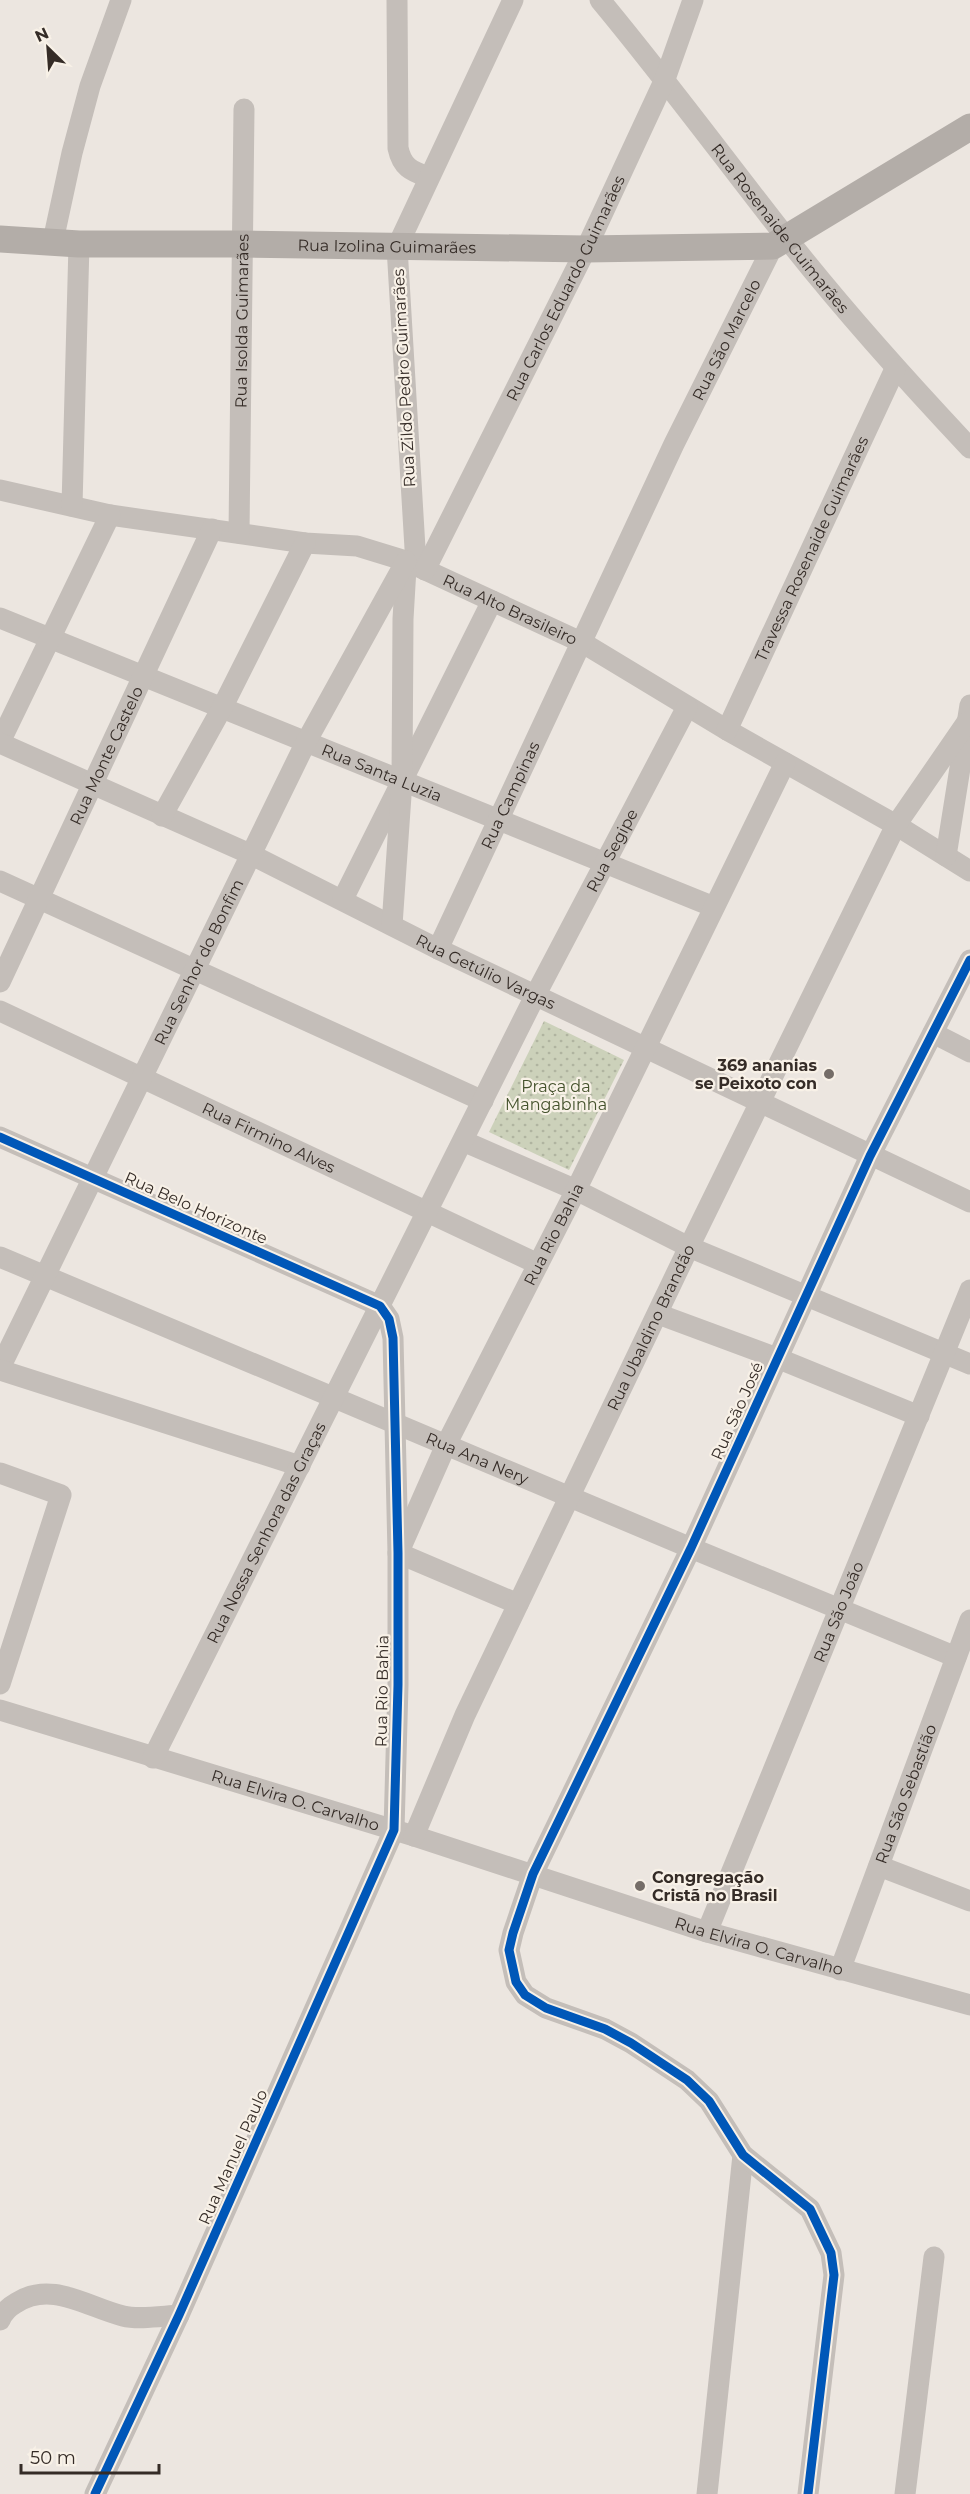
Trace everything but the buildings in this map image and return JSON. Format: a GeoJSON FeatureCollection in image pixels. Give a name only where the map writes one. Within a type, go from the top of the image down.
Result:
{"type":"FeatureCollection","features":[{"type":"Feature","properties":{"kind":"main road"},"geometry":{"type":"LineString","coordinates":[[779,242],[970,127]]}},
{"type":"Feature","properties":{"kind":"main road","name":"Rua Izolina Guimarães"},"geometry":{"type":"LineString","coordinates":[[0,239],[79,244],[586,249],[779,242]]}},
{"type":"Feature","properties":{"kind":"street"},"geometry":{"type":"LineString","coordinates":[[53,242],[72,153],[90,86],[121,0]]}},
{"type":"Feature","properties":{"kind":"street"},"geometry":{"type":"LineString","coordinates":[[397,0],[398,148],[401,161],[408,169],[428,177]]}},
{"type":"Feature","properties":{"kind":"street","name":"Rua Zildo Pedro Guimarães"},"geometry":{"type":"LineString","coordinates":[[392,925],[402,781],[403,618],[416,566],[397,247],[513,0]]}},
{"type":"Feature","properties":{"kind":"street","name":"Rua Rosenaide Guimarães"},"geometry":{"type":"LineString","coordinates":[[600,0],[665,79],[779,242],[970,448]]}},
{"type":"Feature","properties":{"kind":"street","name":"Rua Carlos Eduardo Guimarães"},"geometry":{"type":"LineString","coordinates":[[416,566],[586,249],[665,79],[693,0]]}},
{"type":"Feature","properties":{"kind":"street","name":"Rua Isolda Guimarães"},"geometry":{"type":"LineString","coordinates":[[239,533],[244,109]]}},
{"type":"Feature","properties":{"kind":"street","name":"Rua São Marcelo"},"geometry":{"type":"LineString","coordinates":[[582,643],[674,444],[779,242]]}},
{"type":"Feature","properties":{"kind":"street"},"geometry":{"type":"LineString","coordinates":[[72,506],[79,244]]}},
{"type":"Feature","properties":{"kind":"street","name":"Travessa Rosenaide Guimarães"},"geometry":{"type":"LineString","coordinates":[[727,730],[895,369]]}},
{"type":"Feature","properties":{"kind":"street","name":"Rua Alto Brasileiro"},"geometry":{"type":"LineString","coordinates":[[0,490],[110,515],[305,543],[357,546],[416,566],[582,643],[687,707],[896,825],[970,871]]}},
{"type":"Feature","properties":{"kind":"street"},"geometry":{"type":"LineString","coordinates":[[0,742],[110,515]]}},
{"type":"Feature","properties":{"kind":"street","name":"Rua Monte Castelo"},"geometry":{"type":"LineString","coordinates":[[0,982],[212,529]]}},
{"type":"Feature","properties":{"kind":"street"},"geometry":{"type":"LineString","coordinates":[[162,816],[222,708],[305,543]]}},
{"type":"Feature","properties":{"kind":"street","name":"Rua Senhor do Bonfim"},"geometry":{"type":"LineString","coordinates":[[0,1369],[306,742],[416,566]]}},
{"type":"Feature","properties":{"kind":"street"},"geometry":{"type":"LineString","coordinates":[[343,899],[492,601]]}},
{"type":"Feature","properties":{"kind":"street","name":"Rua Santa Luzia"},"geometry":{"type":"LineString","coordinates":[[0,618],[714,907]]}},
{"type":"Feature","properties":{"kind":"street","name":"Rua Campinas"},"geometry":{"type":"LineString","coordinates":[[438,949],[582,643]]}},
{"type":"Feature","properties":{"kind":"street","name":"Rua Segipe"},"geometry":{"type":"LineString","coordinates":[[537,994],[687,707]]}},
{"type":"Feature","properties":{"kind":"street"},"geometry":{"type":"LineString","coordinates":[[946,856],[968,714]]}},
{"type":"Feature","properties":{"kind":"street","name":"Rua Ubaldino Brandão"},"geometry":{"type":"LineString","coordinates":[[404,1833],[465,1715],[689,1247],[896,825],[968,714]]}},
{"type":"Feature","properties":{"kind":"street","name":"Rua Getúlio Vargas"},"geometry":{"type":"LineString","coordinates":[[0,742],[250,854],[438,949],[537,994],[645,1048],[970,1202]]}},
{"type":"Feature","properties":{"kind":"street","name":"Rua Rio Bahia"},"geometry":{"type":"LineString","coordinates":[[404,1833],[398,1685],[398,1553],[446,1445],[576,1190],[785,763]]}},
{"type":"Feature","properties":{"kind":"street"},"geometry":{"type":"LineString","coordinates":[[0,881],[483,1101]]}},
{"type":"Feature","properties":{"kind":"street","name":"Rua São José"},"geometry":{"type":"LineString","coordinates":[[808,2494],[834,2275],[831,2253],[810,2209],[743,2155],[709,2101],[687,2080],[605,2029],[546,2008],[525,1995],[516,1982],[509,1950],[533,1874],[691,1548],[870,1156],[970,960]]}},
{"type":"Feature","properties":{"kind":"street","name":"Rua Nossa Senhora das Graças"},"geometry":{"type":"LineString","coordinates":[[153,1758],[537,994]]}},
{"type":"Feature","properties":{"kind":"street","name":"Rua Firmino Alves"},"geometry":{"type":"LineString","coordinates":[[0,1011],[538,1264]]}},
{"type":"Feature","properties":{"kind":"street"},"geometry":{"type":"LineString","coordinates":[[933,1033],[970,1052]]}},
{"type":"Feature","properties":{"kind":"street","name":"Rua Belo Horizonte"},"geometry":{"type":"LineString","coordinates":[[0,1137],[380,1306]]}},
{"type":"Feature","properties":{"kind":"street"},"geometry":{"type":"LineString","coordinates":[[463,1141],[576,1190],[689,1247],[970,1364]]}},
{"type":"Feature","properties":{"kind":"street","name":"Rua Ana Nery"},"geometry":{"type":"LineString","coordinates":[[0,1257],[956,1657]]}},
{"type":"Feature","properties":{"kind":"street","name":"Rua São João"},"geometry":{"type":"LineString","coordinates":[[707,1932],[970,1290]]}},
{"type":"Feature","properties":{"kind":"street"},"geometry":{"type":"LineString","coordinates":[[380,1306],[389,1319],[392,1329],[398,1553],[518,1604]]}},
{"type":"Feature","properties":{"kind":"street"},"geometry":{"type":"LineString","coordinates":[[658,1314],[777,1358],[919,1416]]}},
{"type":"Feature","properties":{"kind":"street"},"geometry":{"type":"LineString","coordinates":[[0,1369],[300,1466]]}},
{"type":"Feature","properties":{"kind":"street"},"geometry":{"type":"LineString","coordinates":[[0,1473],[60,1495],[0,1684]]}},
{"type":"Feature","properties":{"kind":"street","name":"Rua São Sebastião"},"geometry":{"type":"LineString","coordinates":[[840,1970],[970,1620]]}},
{"type":"Feature","properties":{"kind":"street","name":"Rua Elvira O. Carvalho"},"geometry":{"type":"LineString","coordinates":[[0,1710],[404,1833],[707,1932],[970,2005]]}},
{"type":"Feature","properties":{"kind":"street","name":"Rua Manuel Paulo"},"geometry":{"type":"LineString","coordinates":[[95,2494],[404,1833]]}},
{"type":"Feature","properties":{"kind":"street"},"geometry":{"type":"LineString","coordinates":[[879,1866],[970,1901]]}},
{"type":"Feature","properties":{"kind":"street"},"geometry":{"type":"LineString","coordinates":[[707,2494],[743,2155]]}},
{"type":"Feature","properties":{"kind":"street"},"geometry":{"type":"LineString","coordinates":[[905,2494],[934,2257]]}},
{"type":"Feature","properties":{"kind":"street"},"geometry":{"type":"LineString","coordinates":[[0,2320],[14,2304],[37,2293],[85,2301],[124,2316],[179,2315]]}},
{"type":"Feature","properties":{"kind":"green space","name":"Praça da Mangabinha"},"geometry":{"type":"Polygon","coordinates":[[[544,1021],[624,1060],[569,1170],[489,1132],[544,1021]]]}},
{"type":"Feature","properties":{"kind":"cycle path"},"geometry":{"type":"LineString","coordinates":[[808,2494],[834,2275],[831,2253],[810,2209],[743,2155],[709,2101],[687,2080],[631,2043],[605,2029],[546,2008],[525,1995],[516,1982],[509,1950],[533,1874],[691,1548],[870,1156],[970,960]]}},
{"type":"Feature","properties":{"kind":"cycle path"},"geometry":{"type":"LineString","coordinates":[[0,1137],[380,1306],[389,1319],[393,1338],[398,1553],[398,1685],[394,1830],[179,2315],[95,2494]]}},
{"type":"Feature","properties":{"kind":"place","name":"369 ananias se Peixoto con"},"geometry":{"type":"Point","coordinates":[829,1074]}},
{"type":"Feature","properties":{"kind":"place","name":"Congregação Cristã no Brasil"},"geometry":{"type":"Point","coordinates":[640,1886]}}]}
